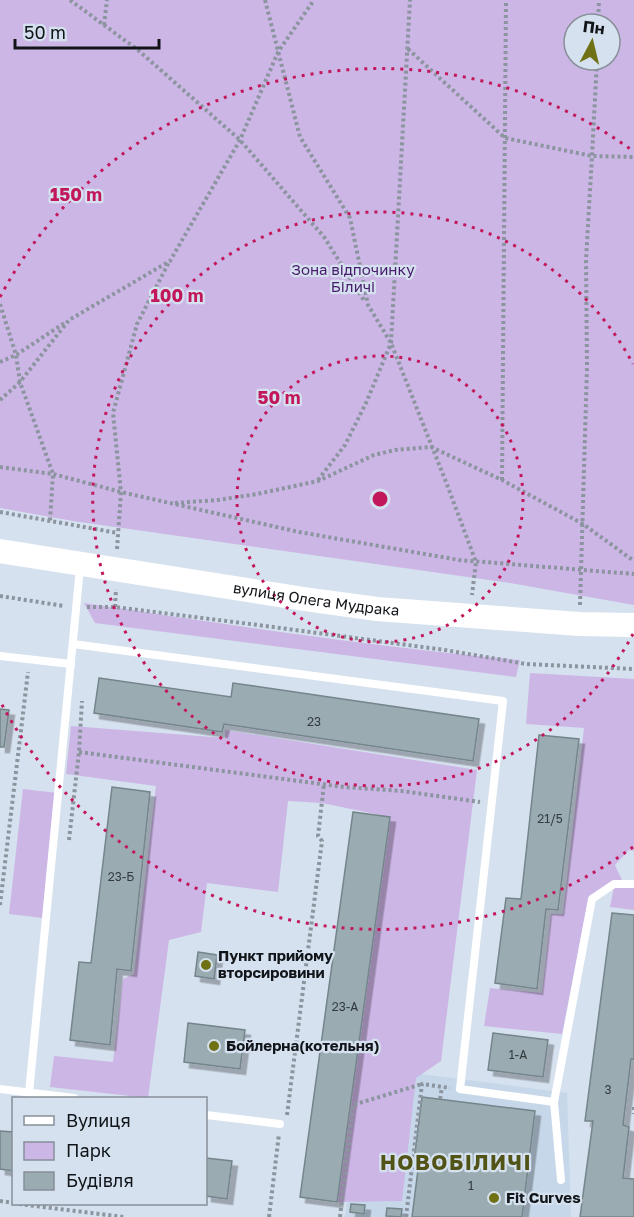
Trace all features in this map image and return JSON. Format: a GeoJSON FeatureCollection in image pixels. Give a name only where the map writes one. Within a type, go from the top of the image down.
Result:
{"type":"FeatureCollection","features":[{"type":"Feature","properties":{"kind":"main road","name":"вулиця Олега Мудрака"},"geometry":{"type":"LineString","coordinates":[[0,551],[377,609],[579,624],[634,625]]}},
{"type":"Feature","properties":{"kind":"lane"},"geometry":{"type":"LineString","coordinates":[[29,1093],[81,563]]}},
{"type":"Feature","properties":{"kind":"lane"},"geometry":{"type":"LineString","coordinates":[[73,644],[503,701],[460,1089],[554,1102]]}},
{"type":"Feature","properties":{"kind":"lane"},"geometry":{"type":"LineString","coordinates":[[0,656],[71,664]]}},
{"type":"Feature","properties":{"kind":"lane"},"geometry":{"type":"LineString","coordinates":[[561,1180],[554,1102],[592,899],[614,884],[634,884]]}},
{"type":"Feature","properties":{"kind":"lane"},"geometry":{"type":"LineString","coordinates":[[0,1089],[65,1097]]}},
{"type":"Feature","properties":{"kind":"lane"},"geometry":{"type":"LineString","coordinates":[[207,1115],[280,1124]]}},
{"type":"Feature","properties":{"kind":"path"},"geometry":{"type":"LineString","coordinates":[[70,0],[138,50],[240,140],[324,237],[368,305],[391,344],[476,562],[469,617]]}},
{"type":"Feature","properties":{"kind":"path"},"geometry":{"type":"LineString","coordinates":[[104,25],[107,0]]}},
{"type":"Feature","properties":{"kind":"path"},"geometry":{"type":"LineString","coordinates":[[265,0],[300,137],[351,218],[368,305]]}},
{"type":"Feature","properties":{"kind":"path"},"geometry":{"type":"LineString","coordinates":[[116,569],[121,492],[113,413],[137,324],[170,261],[240,140],[278,52],[314,0]]}},
{"type":"Feature","properties":{"kind":"path"},"geometry":{"type":"LineString","coordinates":[[318,481],[345,445],[391,344],[410,0]]}},
{"type":"Feature","properties":{"kind":"path"},"geometry":{"type":"LineString","coordinates":[[502,480],[506,0]]}},
{"type":"Feature","properties":{"kind":"path"},"geometry":{"type":"LineString","coordinates":[[408,49],[505,138],[592,156],[634,157]]}},
{"type":"Feature","properties":{"kind":"path"},"geometry":{"type":"LineString","coordinates":[[579,624],[587,367],[585,260],[596,72]]}},
{"type":"Feature","properties":{"kind":"path"},"geometry":{"type":"LineString","coordinates":[[0,362],[16,355],[69,320],[170,261]]}},
{"type":"Feature","properties":{"kind":"path"},"geometry":{"type":"LineString","coordinates":[[0,304],[16,355],[20,382],[53,474],[50,521]]}},
{"type":"Feature","properties":{"kind":"path"},"geometry":{"type":"LineString","coordinates":[[0,400],[20,382],[69,320]]}},
{"type":"Feature","properties":{"kind":"path"},"geometry":{"type":"LineString","coordinates":[[170,503],[218,500],[318,481],[374,456],[395,450],[431,447],[502,480],[583,524],[634,561]]}},
{"type":"Feature","properties":{"kind":"path"},"geometry":{"type":"LineString","coordinates":[[0,467],[53,474],[121,492],[299,532],[476,562],[634,574]]}},
{"type":"Feature","properties":{"kind":"path"},"geometry":{"type":"LineString","coordinates":[[0,512],[118,533]]}},
{"type":"Feature","properties":{"kind":"path"},"geometry":{"type":"LineString","coordinates":[[0,596],[37,603],[76,607],[115,607],[246,623],[445,650],[526,664],[634,669]]}},
{"type":"Feature","properties":{"kind":"path"},"geometry":{"type":"LineString","coordinates":[[0,905],[29,660]]}},
{"type":"Feature","properties":{"kind":"path"},"geometry":{"type":"LineString","coordinates":[[79,752],[491,804]]}},
{"type":"Feature","properties":{"kind":"path"},"geometry":{"type":"LineString","coordinates":[[269,1217],[280,1124],[287,1119],[322,841],[318,836],[324,784]]}},
{"type":"Feature","properties":{"kind":"path"},"geometry":{"type":"LineString","coordinates":[[340,1217],[353,1105],[422,1084],[460,1089]]}},
{"type":"Feature","properties":{"kind":"path"},"geometry":{"type":"LineString","coordinates":[[406,1217],[422,1084]]}},
{"type":"Feature","properties":{"kind":"path"},"geometry":{"type":"LineString","coordinates":[[440,1099],[442,1086]]}},
{"type":"Feature","properties":{"kind":"path"},"geometry":{"type":"LineString","coordinates":[[634,1107],[634,1114]]}},
{"type":"Feature","properties":{"kind":"path"},"geometry":{"type":"LineString","coordinates":[[34,1205],[124,1217]]}},
{"type":"Feature","properties":{"kind":"shaded area"},"geometry":{"type":"Polygon","coordinates":[[[413,1073],[567,1093],[571,1217],[345,1217],[348,1195],[413,1073]]]}},
{"type":"Feature","properties":{"kind":"green space","name":"Зона відпочинку Біличі"},"geometry":{"type":"Polygon","coordinates":[[[0,0],[634,0],[634,605],[510,583],[73,521],[0,508],[0,0]]]}},
{"type":"Feature","properties":{"kind":"green space"},"geometry":{"type":"Polygon","coordinates":[[[84,603],[356,642],[520,660],[516,677],[95,623],[84,603]]]}},
{"type":"Feature","properties":{"kind":"green space"},"geometry":{"type":"Polygon","coordinates":[[[530,673],[634,679],[634,851],[629,850],[615,865],[622,880],[614,880],[589,896],[562,1034],[484,1026],[490,988],[542,993],[551,914],[563,914],[584,728],[526,724],[530,673]]]}},
{"type":"Feature","properties":{"kind":"green space"},"geometry":{"type":"Polygon","coordinates":[[[71,726],[225,738],[225,730],[477,770],[441,1061],[416,1078],[402,1201],[337,1202],[390,817],[322,803],[288,801],[278,892],[207,883],[201,932],[169,940],[148,1097],[50,1087],[54,1056],[113,1062],[123,979],[134,974],[156,786],[66,774],[71,726]]]}},
{"type":"Feature","properties":{"kind":"green space"},"geometry":{"type":"Polygon","coordinates":[[[23,789],[57,793],[43,918],[9,914],[23,789]]]}},
{"type":"Feature","properties":{"kind":"green space"},"geometry":{"type":"Polygon","coordinates":[[[634,886],[634,910],[610,907],[614,887],[634,886]]]}},
{"type":"Feature","properties":{"kind":"building"},"geometry":{"type":"Polygon","coordinates":[[[99,678],[231,697],[233,683],[479,719],[473,761],[224,724],[222,732],[94,713],[99,678]]]}},
{"type":"Feature","properties":{"kind":"building"},"geometry":{"type":"Polygon","coordinates":[[[0,709],[9,710],[4,747],[0,747],[0,709]]]}},
{"type":"Feature","properties":{"kind":"building"},"geometry":{"type":"Polygon","coordinates":[[[539,735],[579,739],[558,910],[546,909],[537,989],[495,983],[506,898],[521,899],[539,735]]]}},
{"type":"Feature","properties":{"kind":"building"},"geometry":{"type":"Polygon","coordinates":[[[112,787],[150,792],[131,971],[117,969],[110,1045],[70,1040],[79,962],[91,963],[112,787]]]}},
{"type":"Feature","properties":{"kind":"building"},"geometry":{"type":"Polygon","coordinates":[[[353,812],[390,817],[337,1202],[300,1197],[353,812]]]}},
{"type":"Feature","properties":{"kind":"building"},"geometry":{"type":"Polygon","coordinates":[[[612,913],[634,915],[634,1059],[631,1059],[623,1125],[629,1127],[623,1178],[634,1179],[634,1217],[580,1217],[593,1121],[585,1121],[612,913]]]}},
{"type":"Feature","properties":{"kind":"building","name":"Пункт прийому вторсировини"},"geometry":{"type":"Polygon","coordinates":[[[198,952],[217,955],[214,979],[195,976],[198,952]]]}},
{"type":"Feature","properties":{"kind":"building","name":"Бойлерна(котельня)"},"geometry":{"type":"Polygon","coordinates":[[[188,1023],[245,1030],[240,1069],[184,1062],[188,1023]]]}},
{"type":"Feature","properties":{"kind":"building"},"geometry":{"type":"Polygon","coordinates":[[[493,1033],[548,1040],[543,1077],[488,1070],[493,1033]]]}},
{"type":"Feature","properties":{"kind":"building"},"geometry":{"type":"Polygon","coordinates":[[[422,1097],[535,1111],[522,1217],[412,1217],[420,1154],[415,1153],[422,1097]]]}},
{"type":"Feature","properties":{"kind":"building"},"geometry":{"type":"Polygon","coordinates":[[[0,1131],[12,1132],[12,1171],[0,1169],[0,1131]]]}},
{"type":"Feature","properties":{"kind":"building"},"geometry":{"type":"Polygon","coordinates":[[[207,1158],[232,1161],[227,1199],[207,1196],[207,1158]]]}},
{"type":"Feature","properties":{"kind":"building"},"geometry":{"type":"Polygon","coordinates":[[[351,1204],[365,1205],[364,1214],[350,1212],[351,1204]]]}},
{"type":"Feature","properties":{"kind":"building"},"geometry":{"type":"Polygon","coordinates":[[[387,1208],[402,1209],[401,1217],[386,1216],[387,1208]]]}},
{"type":"Feature","properties":{"kind":"place","name":"Пункт прийому вторсировини"},"geometry":{"type":"Point","coordinates":[206,965]}},
{"type":"Feature","properties":{"kind":"place","name":"Бойлерна(котельня)"},"geometry":{"type":"Point","coordinates":[214,1046]}},
{"type":"Feature","properties":{"kind":"place","name":"Fit Curves"},"geometry":{"type":"Point","coordinates":[494,1198]}},
{"type":"Feature","properties":{"kind":"district","name":"НОВОБІЛИЧІ"},"geometry":{"type":"Point","coordinates":[456,1163]}}]}
